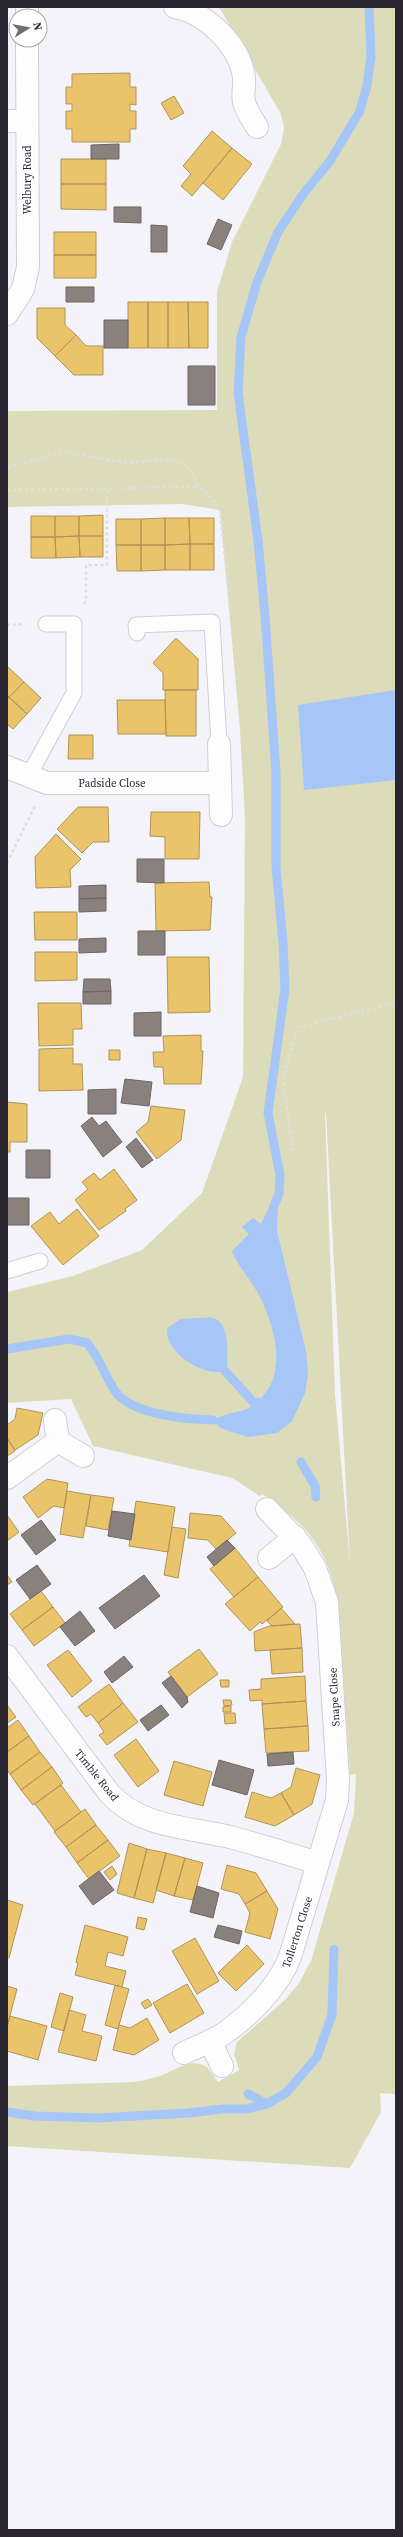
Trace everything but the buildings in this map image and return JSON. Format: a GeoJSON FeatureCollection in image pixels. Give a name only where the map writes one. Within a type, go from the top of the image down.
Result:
{"type":"FeatureCollection","features":[{"type":"Feature","properties":{"kind":"street"},"geometry":{"type":"LineString","coordinates":[[175,7],[203,19],[225,40],[244,76],[244,100],[256,126]]}},
{"type":"Feature","properties":{"kind":"street","name":"Welbury Road"},"geometry":{"type":"LineString","coordinates":[[7,314],[23,289],[28,267],[17,121],[26,48]]}},
{"type":"Feature","properties":{"kind":"street"},"geometry":{"type":"LineString","coordinates":[[218,744],[221,815]]}},
{"type":"Feature","properties":{"kind":"street","name":"Padside Close"},"geometry":{"type":"LineString","coordinates":[[7,767],[38,780],[220,782]]}},
{"type":"Feature","properties":{"kind":"street"},"geometry":{"type":"LineString","coordinates":[[7,1478],[57,1431],[83,1456]]}},
{"type":"Feature","properties":{"kind":"street","name":"Snape Close"},"geometry":{"type":"LineString","coordinates":[[267,1509],[294,1537],[318,1574],[327,1602],[329,1614],[338,1789],[318,1863]]}},
{"type":"Feature","properties":{"kind":"street"},"geometry":{"type":"LineString","coordinates":[[269,1558],[294,1537]]}},
{"type":"Feature","properties":{"kind":"street","name":"Timble Road"},"geometry":{"type":"LineString","coordinates":[[7,1656],[110,1793],[130,1811],[160,1824],[230,1837],[318,1863]]}},
{"type":"Feature","properties":{"kind":"street","name":"Tollerton Close"},"geometry":{"type":"LineString","coordinates":[[184,2053],[226,2032],[246,2016],[284,1971],[290,1957],[318,1863]]}},
{"type":"Feature","properties":{"kind":"street"},"geometry":{"type":"LineString","coordinates":[[210,2041],[222,2066]]}},
{"type":"Feature","properties":{"kind":"lane"},"geometry":{"type":"LineString","coordinates":[[137,633],[136,625],[212,622],[218,744]]}},
{"type":"Feature","properties":{"kind":"lane"},"geometry":{"type":"LineString","coordinates":[[38,780],[74,693],[74,624],[46,624]]}},
{"type":"Feature","properties":{"kind":"lane"},"geometry":{"type":"LineString","coordinates":[[7,1271],[40,1261]]}},
{"type":"Feature","properties":{"kind":"path"},"geometry":{"type":"LineString","coordinates":[[7,468],[63,452],[129,463],[167,459],[185,465],[193,473],[198,487],[210,496],[220,510]]}},
{"type":"Feature","properties":{"kind":"path"},"geometry":{"type":"LineString","coordinates":[[7,490],[198,487]]}},
{"type":"Feature","properties":{"kind":"path"},"geometry":{"type":"LineString","coordinates":[[74,624],[86,600],[86,565],[108,565],[107,488]]}},
{"type":"Feature","properties":{"kind":"path"},"geometry":{"type":"LineString","coordinates":[[7,863],[38,780]]}},
{"type":"Feature","properties":{"kind":"path"},"geometry":{"type":"LineString","coordinates":[[293,1151],[283,1079],[298,1027],[396,1003]]}},
{"type":"Feature","properties":{"kind":"green space"},"geometry":{"type":"Polygon","coordinates":[[[219,7],[396,7],[396,2094],[380,2093],[381,2112],[350,2168],[7,2146],[7,2086],[133,2082],[157,2077],[194,2063],[207,2067],[218,2082],[239,2070],[234,2054],[237,2042],[286,1999],[299,1983],[311,1961],[354,1813],[356,1774],[350,1775],[339,1613],[335,1592],[324,1558],[316,1543],[306,1530],[294,1518],[262,1494],[260,1496],[232,1478],[93,1446],[71,1399],[7,1403],[7,1292],[73,1276],[142,1250],[202,1193],[243,1077],[245,817],[240,730],[220,510],[182,504],[7,507],[7,411],[217,410],[217,292],[232,242],[281,144],[284,128],[281,114],[219,7]],[[326,1113],[335,1394],[350,1563],[326,1113]]]}},
{"type":"Feature","properties":{"kind":"water"},"geometry":{"type":"Polygon","coordinates":[[[396,690],[396,780],[304,790],[298,705],[396,690]]]}},
{"type":"Feature","properties":{"kind":"water"},"geometry":{"type":"Polygon","coordinates":[[[271,1203],[278,1209],[277,1231],[306,1351],[308,1373],[305,1393],[292,1421],[277,1433],[248,1437],[220,1428],[213,1420],[224,1415],[246,1409],[255,1404],[266,1393],[276,1367],[274,1337],[265,1308],[259,1295],[232,1251],[249,1234],[242,1227],[253,1218],[261,1224],[271,1203]]]}},
{"type":"Feature","properties":{"kind":"water"},"geometry":{"type":"Polygon","coordinates":[[[213,1318],[219,1321],[223,1326],[227,1340],[227,1369],[225,1371],[216,1372],[206,1370],[187,1361],[178,1354],[168,1337],[167,1328],[181,1319],[213,1318]]]}},
{"type":"Feature","properties":{"kind":"waterway"},"geometry":{"type":"LineString","coordinates":[[274,1206],[279,1194],[280,1175],[268,1113],[285,989],[283,942],[276,867],[276,772],[265,616],[258,540],[238,393],[241,337],[257,282],[278,232],[304,193],[330,161],[360,111],[367,85],[371,57],[369,7]]}},
{"type":"Feature","properties":{"kind":"waterway"},"geometry":{"type":"LineString","coordinates":[[7,1349],[69,1339],[87,1343],[98,1359],[113,1388],[120,1397],[131,1404],[144,1410],[173,1417],[213,1420]]}},
{"type":"Feature","properties":{"kind":"waterway"},"geometry":{"type":"LineString","coordinates":[[225,1371],[256,1405],[258,1402]]}},
{"type":"Feature","properties":{"kind":"waterway"},"geometry":{"type":"LineString","coordinates":[[301,1462],[315,1486],[316,1497]]}},
{"type":"Feature","properties":{"kind":"waterway"},"geometry":{"type":"LineString","coordinates":[[7,2112],[35,2116],[98,2118],[189,2113],[222,2109],[246,2109],[267,2104],[286,2093],[317,2057],[332,2015],[334,1949]]}},
{"type":"Feature","properties":{"kind":"waterway"},"geometry":{"type":"LineString","coordinates":[[248,2094],[267,2104]]}}]}
